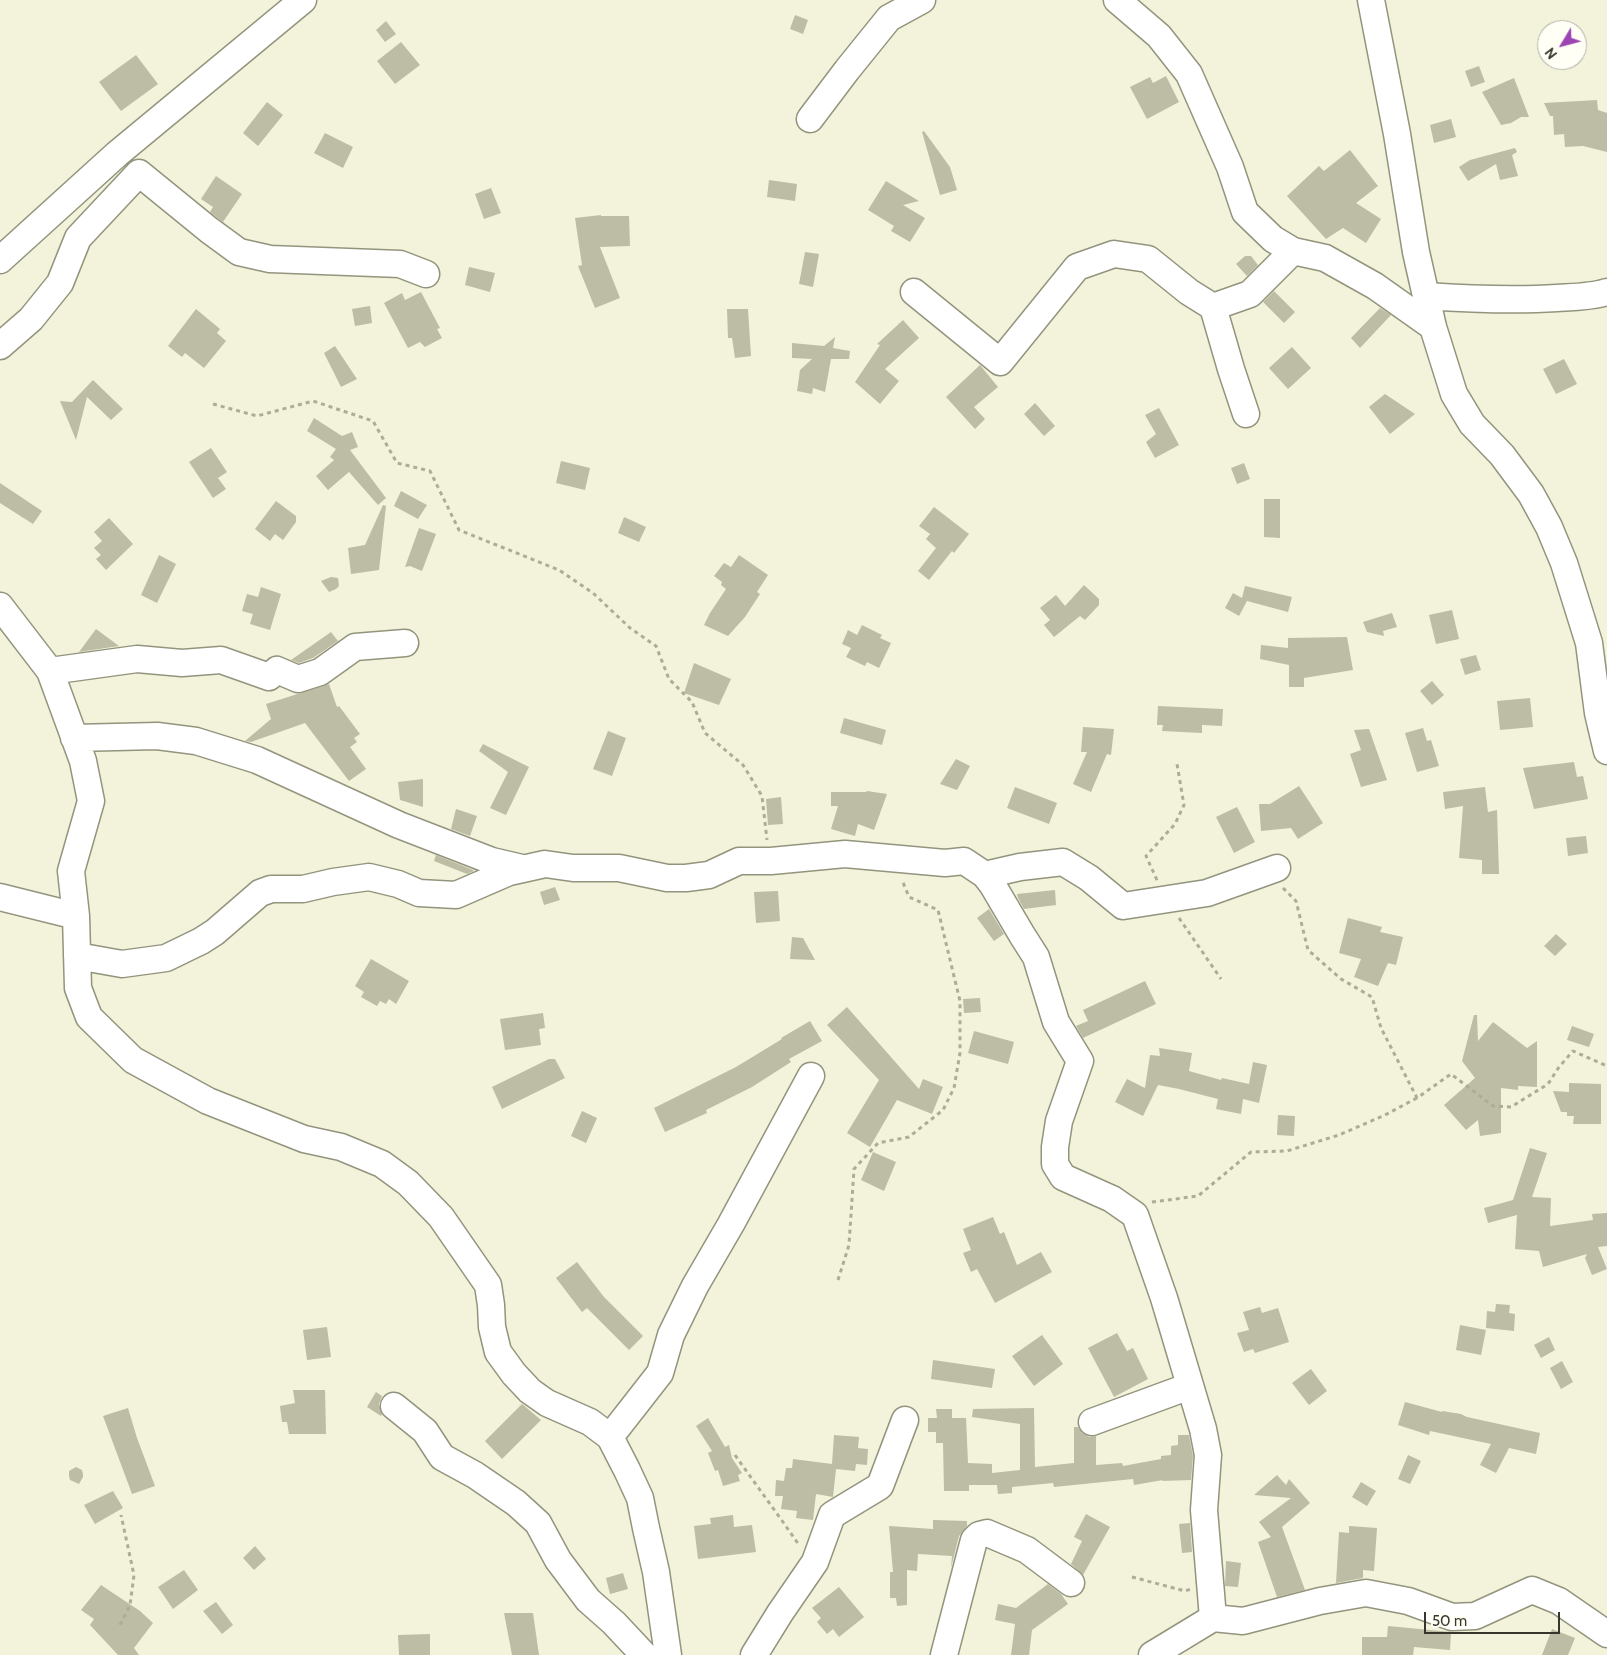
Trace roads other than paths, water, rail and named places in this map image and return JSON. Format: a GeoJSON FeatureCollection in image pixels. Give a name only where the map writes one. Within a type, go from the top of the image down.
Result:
{"type":"FeatureCollection","features":[{"type":"Feature","properties":{"kind":"street"},"geometry":{"type":"LineString","coordinates":[[0,260],[117,154],[303,0]]}},
{"type":"Feature","properties":{"kind":"street"},"geometry":{"type":"LineString","coordinates":[[810,119],[889,18],[922,0]]}},
{"type":"Feature","properties":{"kind":"street"},"geometry":{"type":"LineString","coordinates":[[1117,0],[1158,36],[1190,74],[1230,167],[1245,212],[1273,240],[1293,251],[1325,258],[1375,286],[1433,327]]}},
{"type":"Feature","properties":{"kind":"street"},"geometry":{"type":"LineString","coordinates":[[1371,0],[1397,134],[1416,252],[1433,327],[1454,394],[1472,424],[1502,455],[1531,494],[1549,527],[1560,554],[1589,643],[1598,713],[1607,751]]}},
{"type":"Feature","properties":{"kind":"street"},"geometry":{"type":"LineString","coordinates":[[0,346],[31,318],[60,283],[78,238],[139,173],[239,252],[270,259],[400,264],[426,274]]}},
{"type":"Feature","properties":{"kind":"street"},"geometry":{"type":"LineString","coordinates":[[1213,307],[1250,294],[1293,251]]}},
{"type":"Feature","properties":{"kind":"street"},"geometry":{"type":"LineString","coordinates":[[914,292],[1000,362],[1077,267],[1114,254],[1148,259],[1189,292],[1213,307],[1246,414]]}},
{"type":"Feature","properties":{"kind":"street"},"geometry":{"type":"LineString","coordinates":[[1426,296],[1485,300],[1542,299],[1594,296],[1607,292]]}},
{"type":"Feature","properties":{"kind":"street"},"geometry":{"type":"LineString","coordinates":[[0,606],[50,671],[83,761],[91,801],[71,871],[76,916],[78,988],[89,1018],[133,1060],[208,1102],[304,1138],[342,1146],[382,1164],[408,1183],[441,1217],[488,1285],[492,1328],[498,1352],[514,1374],[530,1391],[548,1403],[590,1422],[610,1437],[640,1498],[656,1572],[668,1655]]}},
{"type":"Feature","properties":{"kind":"street"},"geometry":{"type":"LineString","coordinates":[[50,671],[137,659],[182,662],[221,660],[269,677],[277,670],[298,679],[320,672],[355,647],[405,643]]}},
{"type":"Feature","properties":{"kind":"street"},"geometry":{"type":"LineString","coordinates":[[74,738],[157,736],[196,741],[257,760],[399,825],[492,861],[522,868]]}},
{"type":"Feature","properties":{"kind":"street"},"geometry":{"type":"LineString","coordinates":[[77,956],[122,964],[166,958],[215,932],[260,893],[271,889],[303,889],[333,882],[369,877],[398,884],[419,894],[456,895],[509,872],[545,864],[573,868],[619,868],[667,878],[686,878],[709,875],[739,861],[771,861],[845,854],[944,864],[964,861],[985,875],[992,884],[1036,957],[1056,1022],[1080,1061],[1060,1121],[1055,1147],[1055,1164],[1063,1177],[1112,1199],[1135,1215],[1164,1298],[1203,1429],[1208,1455],[1204,1510],[1213,1618]]}},
{"type":"Feature","properties":{"kind":"street"},"geometry":{"type":"LineString","coordinates":[[985,875],[1020,867],[1062,862],[1089,878],[1124,906],[1207,893],[1272,870]]}},
{"type":"Feature","properties":{"kind":"street"},"geometry":{"type":"LineString","coordinates":[[0,897],[76,916]]}},
{"type":"Feature","properties":{"kind":"street"},"geometry":{"type":"LineString","coordinates":[[610,1437],[660,1374],[671,1335],[695,1286],[732,1224],[811,1076]]}},
{"type":"Feature","properties":{"kind":"street"},"geometry":{"type":"LineString","coordinates":[[1092,1422],[1190,1386]]}},
{"type":"Feature","properties":{"kind":"street"},"geometry":{"type":"LineString","coordinates":[[394,1406],[425,1430],[442,1457],[475,1475],[516,1503],[538,1523],[558,1560],[588,1600],[614,1623],[644,1655]]}},
{"type":"Feature","properties":{"kind":"street"},"geometry":{"type":"LineString","coordinates":[[754,1655],[815,1562],[832,1515],[880,1486],[905,1420]]}},
{"type":"Feature","properties":{"kind":"street"},"geometry":{"type":"LineString","coordinates":[[944,1655],[974,1540],[979,1535],[987,1533],[1026,1550],[1071,1583]]}},
{"type":"Feature","properties":{"kind":"street"},"geometry":{"type":"LineString","coordinates":[[1152,1655],[1213,1618],[1243,1621],[1320,1601],[1366,1594],[1408,1601],[1452,1617],[1475,1616],[1532,1590],[1559,1600],[1607,1634]]}}]}
